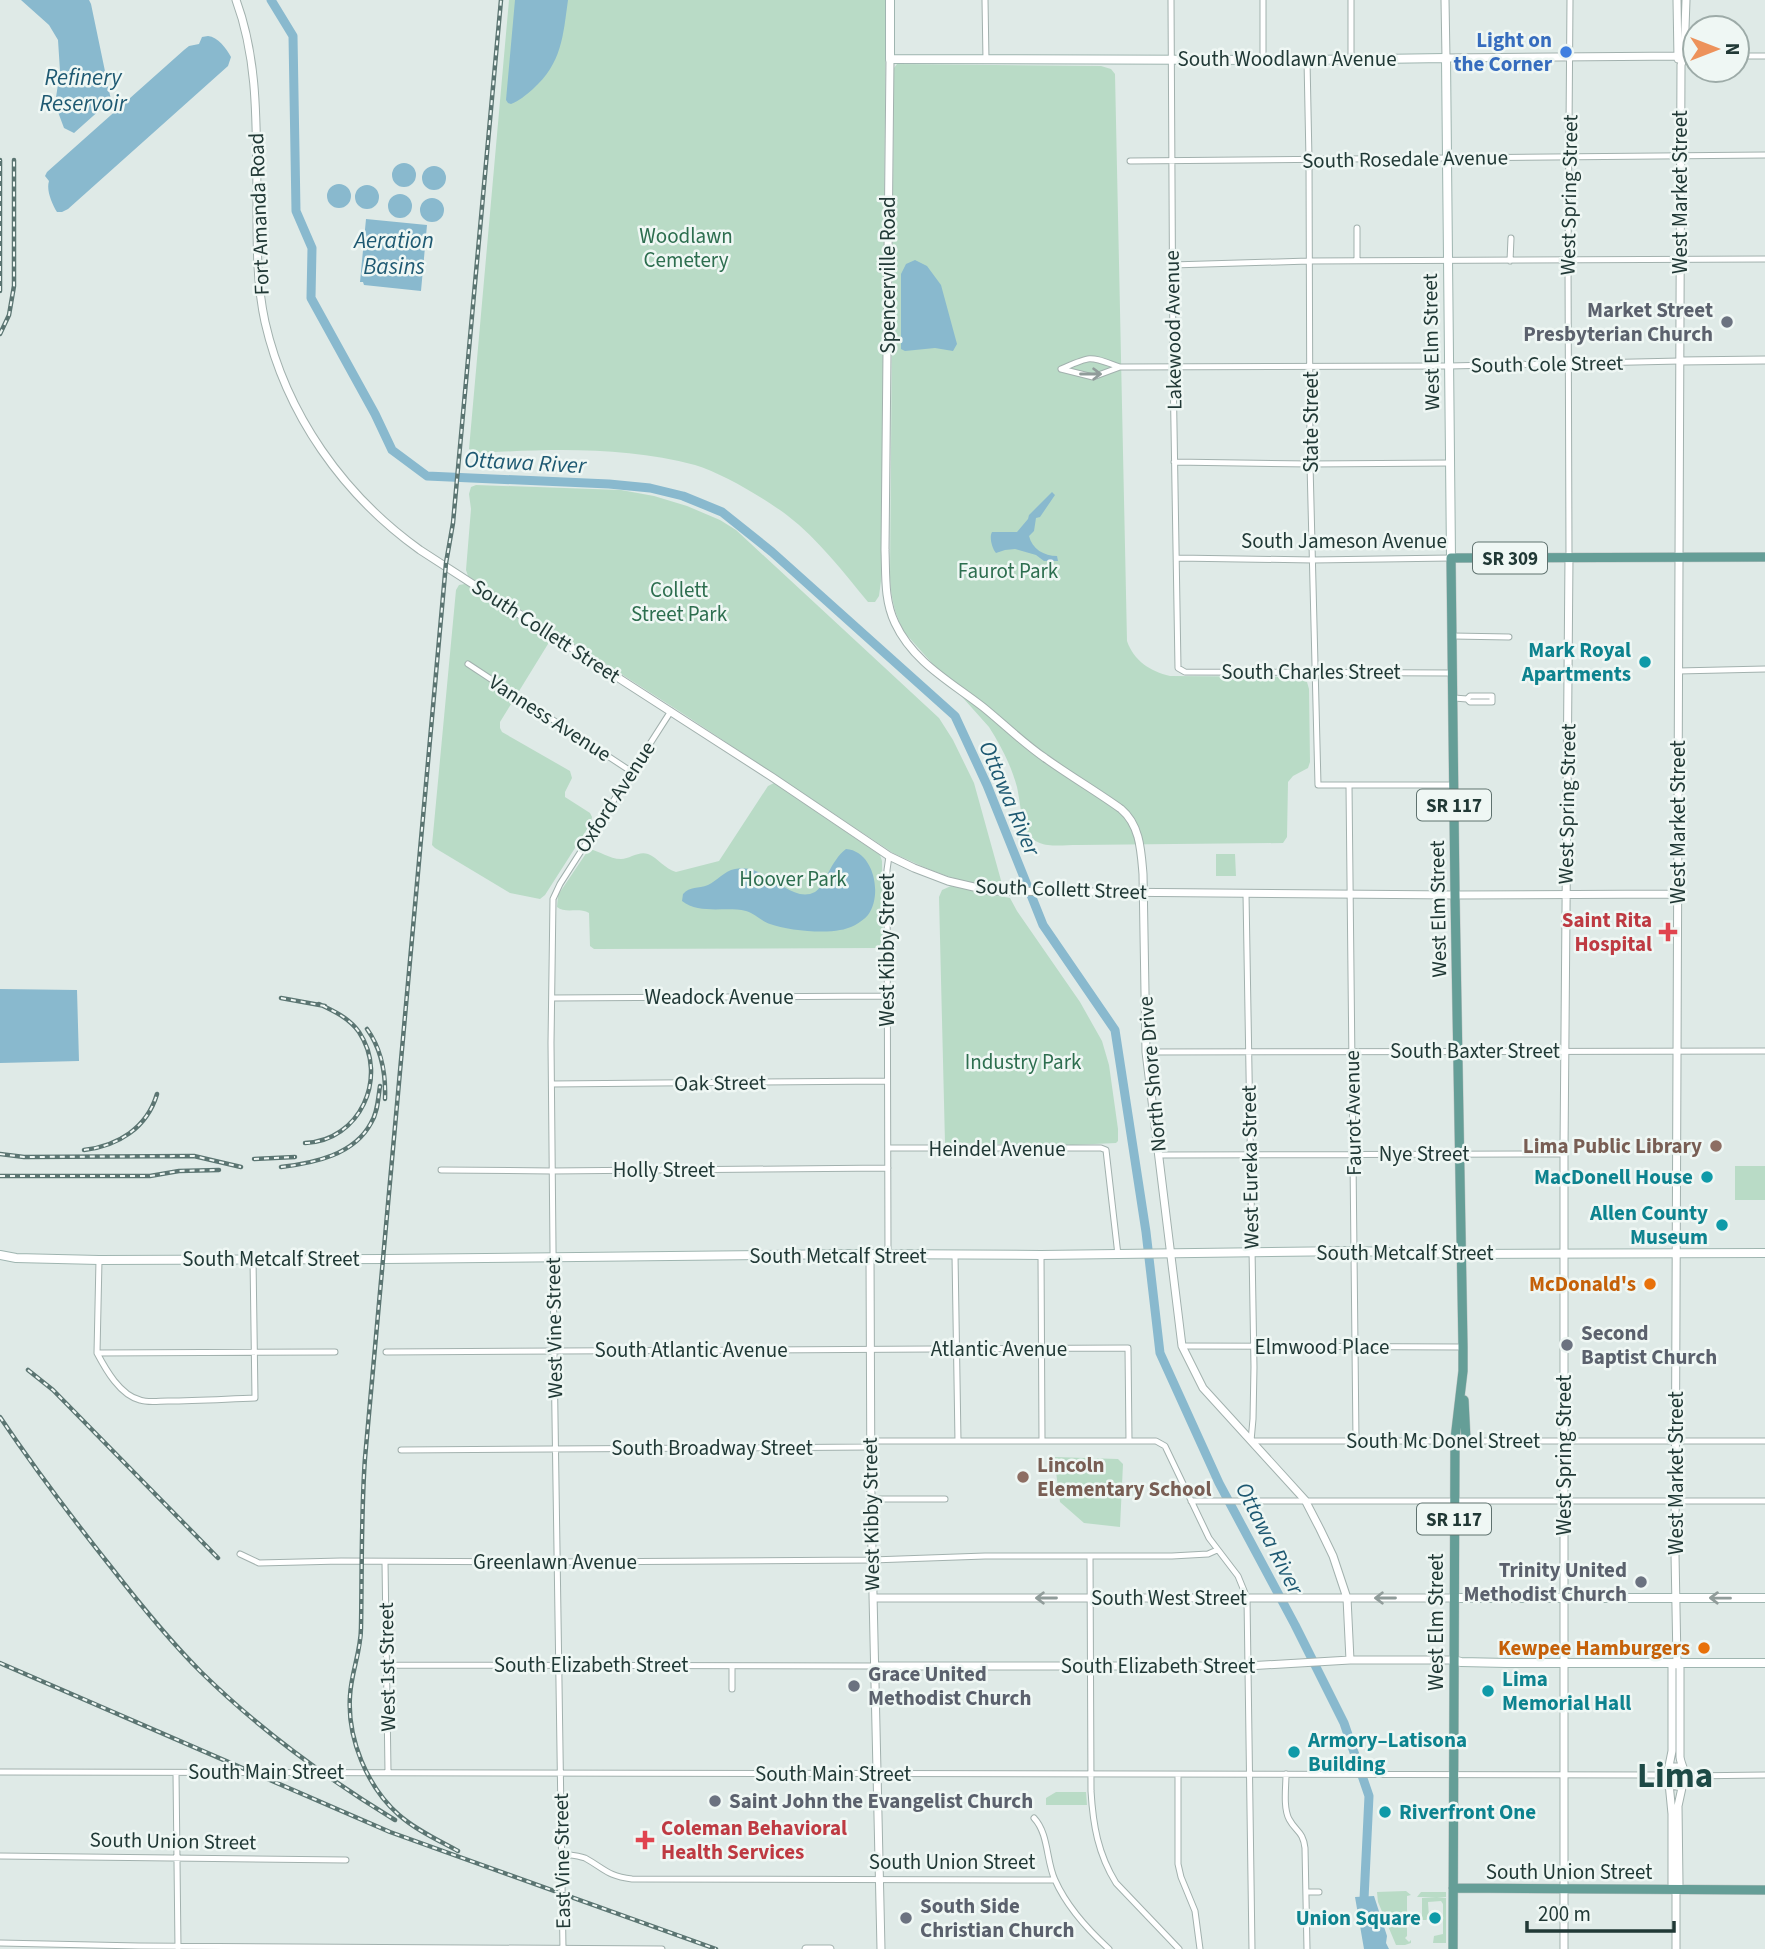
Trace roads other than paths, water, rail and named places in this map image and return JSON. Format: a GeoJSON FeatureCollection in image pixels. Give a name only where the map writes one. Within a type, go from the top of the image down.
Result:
{"type":"FeatureCollection","features":[{"type":"Feature","properties":{"kind":"main road","name":"Spencerville Road"},"geometry":{"type":"LineString","coordinates":[[890,0],[890,59]]}},
{"type":"Feature","properties":{"kind":"main road","name":"South Woodlawn Avenue"},"geometry":{"type":"LineString","coordinates":[[890,59],[1446,58]]}},
{"type":"Feature","properties":{"kind":"main road","name":"West Elm Street"},"geometry":{"type":"LineString","coordinates":[[1446,58],[1453,785],[1463,1347],[1455,1440],[1453,1774]]}},
{"type":"Feature","properties":{"kind":"main road","name":"SR 309"},"geometry":{"type":"LineString","coordinates":[[1679,557],[1765,557]]}},
{"type":"Feature","properties":{"kind":"main road","name":"South Jameson Avenue"},"geometry":{"type":"LineString","coordinates":[[1451,558],[1679,557]]}},
{"type":"Feature","properties":{"kind":"main road","name":"South Metcalf Street"},"geometry":{"type":"LineString","coordinates":[[0,1255],[52,1260],[99,1260],[870,1254],[1118,1255],[1354,1251],[1461,1254],[1765,1253]]}},
{"type":"Feature","properties":{"kind":"main road"},"geometry":{"type":"LineString","coordinates":[[1461,1388],[1466,1440]]}},
{"type":"Feature","properties":{"kind":"main road","name":"South West Street"},"geometry":{"type":"LineString","coordinates":[[1453,1598],[1765,1598]]}},
{"type":"Feature","properties":{"kind":"main road","name":"South Elizabeth Street"},"geometry":{"type":"LineString","coordinates":[[1453,1660],[1765,1663]]}},
{"type":"Feature","properties":{"kind":"main road","name":"SR 117"},"geometry":{"type":"LineString","coordinates":[[1453,1774],[1453,1888]]}},
{"type":"Feature","properties":{"kind":"main road"},"geometry":{"type":"LineString","coordinates":[[1452,1949],[1453,1888]]}},
{"type":"Feature","properties":{"kind":"main road","name":"South Union Street"},"geometry":{"type":"LineString","coordinates":[[1453,1888],[1765,1890]]}},
{"type":"Feature","properties":{"kind":"street","name":"Fort Amanda Road"},"geometry":{"type":"LineString","coordinates":[[236,0],[248,41],[254,80],[258,262],[262,299],[265,321],[286,384],[317,443],[365,504],[402,537],[452,570]]}},
{"type":"Feature","properties":{"kind":"street"},"geometry":{"type":"LineString","coordinates":[[985,0],[986,60]]}},
{"type":"Feature","properties":{"kind":"street","name":"Lakewood Avenue"},"geometry":{"type":"LineString","coordinates":[[1171,0],[1178,660]]}},
{"type":"Feature","properties":{"kind":"street"},"geometry":{"type":"LineString","coordinates":[[1263,0],[1263,59]]}},
{"type":"Feature","properties":{"kind":"street"},"geometry":{"type":"LineString","coordinates":[[1351,0],[1351,60]]}},
{"type":"Feature","properties":{"kind":"street","name":"West Elm Street"},"geometry":{"type":"LineString","coordinates":[[1445,0],[1446,58]]}},
{"type":"Feature","properties":{"kind":"street","name":"West Spring Street"},"geometry":{"type":"LineString","coordinates":[[1564,1949],[1563,1441],[1570,0]]}},
{"type":"Feature","properties":{"kind":"street","name":"West Market Street"},"geometry":{"type":"LineString","coordinates":[[1677,0],[1681,56]]}},
{"type":"Feature","properties":{"kind":"street","name":"South Woodlawn Avenue"},"geometry":{"type":"LineString","coordinates":[[1446,58],[1681,56]]}},
{"type":"Feature","properties":{"kind":"street","name":"Spencerville Road"},"geometry":{"type":"LineString","coordinates":[[885,550],[890,59]]}},
{"type":"Feature","properties":{"kind":"street","name":"State Street"},"geometry":{"type":"LineString","coordinates":[[1307,60],[1310,464],[1318,785],[1349,786]]}},
{"type":"Feature","properties":{"kind":"street","name":"West Market Street"},"geometry":{"type":"LineString","coordinates":[[1681,84],[1676,1254],[1677,1662],[1680,1668],[1680,1757],[1685,1776],[1678,1806],[1681,1889]]}},
{"type":"Feature","properties":{"kind":"street","name":"South Rosedale Avenue"},"geometry":{"type":"LineString","coordinates":[[1130,161],[1765,155]]}},
{"type":"Feature","properties":{"kind":"street"},"geometry":{"type":"LineString","coordinates":[[1357,228],[1357,261]]}},
{"type":"Feature","properties":{"kind":"street"},"geometry":{"type":"LineString","coordinates":[[1510,261],[1511,238]]}},
{"type":"Feature","properties":{"kind":"street"},"geometry":{"type":"LineString","coordinates":[[1172,265],[1309,261],[1765,259]]}},
{"type":"Feature","properties":{"kind":"street","name":"South Cole Street"},"geometry":{"type":"LineString","coordinates":[[1120,367],[1093,377],[1061,369],[1089,358],[1120,367],[1449,366],[1680,361]]}},
{"type":"Feature","properties":{"kind":"street"},"geometry":{"type":"LineString","coordinates":[[1680,361],[1765,360]]}},
{"type":"Feature","properties":{"kind":"street"},"geometry":{"type":"LineString","coordinates":[[1174,462],[1450,463]]}},
{"type":"Feature","properties":{"kind":"street","name":"North Shore Drive"},"geometry":{"type":"LineString","coordinates":[[885,550],[888,607],[905,640],[927,664],[1032,748],[1126,813],[1135,827],[1142,864],[1146,1052],[1182,1346],[1203,1388],[1305,1500],[1328,1544],[1347,1598],[1350,1660]]}},
{"type":"Feature","properties":{"kind":"street","name":"South Jameson Avenue"},"geometry":{"type":"LineString","coordinates":[[1177,558],[1451,558]]}},
{"type":"Feature","properties":{"kind":"street","name":"South Collett Street"},"geometry":{"type":"LineString","coordinates":[[452,570],[889,856],[948,881],[978,889],[1045,893],[1677,894]]}},
{"type":"Feature","properties":{"kind":"street"},"geometry":{"type":"LineString","coordinates":[[1453,636],[1509,636]]}},
{"type":"Feature","properties":{"kind":"street","name":"South Charles Street"},"geometry":{"type":"LineString","coordinates":[[1178,660],[1178,668],[1185,672],[1453,673]]}},
{"type":"Feature","properties":{"kind":"street","name":"Vanness Avenue"},"geometry":{"type":"LineString","coordinates":[[468,664],[632,772]]}},
{"type":"Feature","properties":{"kind":"street"},"geometry":{"type":"LineString","coordinates":[[1678,671],[1765,669]]}},
{"type":"Feature","properties":{"kind":"street"},"geometry":{"type":"LineString","coordinates":[[1454,698],[1467,699]]}},
{"type":"Feature","properties":{"kind":"street","name":"Oxford Avenue"},"geometry":{"type":"LineString","coordinates":[[559,884],[671,711]]}},
{"type":"Feature","properties":{"kind":"street"},"geometry":{"type":"LineString","coordinates":[[1349,786],[1453,785]]}},
{"type":"Feature","properties":{"kind":"street","name":"Faurot Avenue"},"geometry":{"type":"LineString","coordinates":[[1349,786],[1356,1440]]}},
{"type":"Feature","properties":{"kind":"street","name":"West Kibby Street"},"geometry":{"type":"LineString","coordinates":[[888,1254],[889,856]]}},
{"type":"Feature","properties":{"kind":"street","name":"West Vine Street"},"geometry":{"type":"LineString","coordinates":[[559,884],[553,899],[552,1171],[560,1774]]}},
{"type":"Feature","properties":{"kind":"street","name":"West Eureka Street"},"geometry":{"type":"LineString","coordinates":[[1246,894],[1254,1419],[1251,1441]]}},
{"type":"Feature","properties":{"kind":"street","name":"Weadock Avenue"},"geometry":{"type":"LineString","coordinates":[[552,998],[887,996]]}},
{"type":"Feature","properties":{"kind":"street","name":"South Baxter Street"},"geometry":{"type":"LineString","coordinates":[[1146,1052],[1765,1051]]}},
{"type":"Feature","properties":{"kind":"street","name":"Oak Street"},"geometry":{"type":"LineString","coordinates":[[552,1084],[887,1081]]}},
{"type":"Feature","properties":{"kind":"street","name":"Heindel Avenue"},"geometry":{"type":"LineString","coordinates":[[888,1148],[1106,1150],[1118,1255]]}},
{"type":"Feature","properties":{"kind":"street","name":"Nye Street"},"geometry":{"type":"LineString","coordinates":[[1159,1155],[1564,1153]]}},
{"type":"Feature","properties":{"kind":"street","name":"Holly Street"},"geometry":{"type":"LineString","coordinates":[[441,1170],[888,1168]]}},
{"type":"Feature","properties":{"kind":"street","name":"West Kibby Street"},"geometry":{"type":"LineString","coordinates":[[870,1254],[870,1444],[881,1949]]}},
{"type":"Feature","properties":{"kind":"street"},"geometry":{"type":"LineString","coordinates":[[955,1255],[958,1441]]}},
{"type":"Feature","properties":{"kind":"street"},"geometry":{"type":"LineString","coordinates":[[1041,1255],[1042,1441]]}},
{"type":"Feature","properties":{"kind":"street"},"geometry":{"type":"LineString","coordinates":[[99,1260],[97,1353],[120,1387],[128,1393],[140,1401],[162,1401],[255,1398],[253,1259]]}},
{"type":"Feature","properties":{"kind":"street","name":"Elmwood Place"},"geometry":{"type":"LineString","coordinates":[[1182,1346],[1463,1347]]}},
{"type":"Feature","properties":{"kind":"street","name":"Atlantic Avenue"},"geometry":{"type":"LineString","coordinates":[[870,1349],[1128,1348],[1129,1441]]}},
{"type":"Feature","properties":{"kind":"street","name":"South Atlantic Avenue"},"geometry":{"type":"LineString","coordinates":[[386,1352],[870,1349]]}},
{"type":"Feature","properties":{"kind":"street"},"geometry":{"type":"LineString","coordinates":[[97,1353],[335,1352]]}},
{"type":"Feature","properties":{"kind":"street"},"geometry":{"type":"LineString","coordinates":[[870,1444],[958,1441],[1156,1441],[1163,1444],[1209,1538],[1238,1576],[1247,1598],[1252,1949]]}},
{"type":"Feature","properties":{"kind":"street","name":"South Mc Donel Street"},"geometry":{"type":"LineString","coordinates":[[1251,1441],[1765,1441]]}},
{"type":"Feature","properties":{"kind":"street","name":"South Broadway Street"},"geometry":{"type":"LineString","coordinates":[[401,1450],[870,1444]]}},
{"type":"Feature","properties":{"kind":"street"},"geometry":{"type":"LineString","coordinates":[[871,1499],[945,1499]]}},
{"type":"Feature","properties":{"kind":"street"},"geometry":{"type":"LineString","coordinates":[[1191,1502],[1765,1501]]}},
{"type":"Feature","properties":{"kind":"street","name":"Greenlawn Avenue"},"geometry":{"type":"LineString","coordinates":[[240,1554],[259,1563],[556,1562],[1201,1555],[1217,1550]]}},
{"type":"Feature","properties":{"kind":"street"},"geometry":{"type":"LineString","coordinates":[[1090,1556],[1091,1775],[1096,1835],[1108,1871],[1126,1895],[1179,1949]]}},
{"type":"Feature","properties":{"kind":"street","name":"West 1st Street"},"geometry":{"type":"LineString","coordinates":[[385,1562],[388,1772]]}},
{"type":"Feature","properties":{"kind":"street","name":"South West Street"},"geometry":{"type":"LineString","coordinates":[[873,1598],[1453,1598]]}},
{"type":"Feature","properties":{"kind":"street","name":"South Elizabeth Street"},"geometry":{"type":"LineString","coordinates":[[386,1665],[1090,1667],[1453,1660]]}},
{"type":"Feature","properties":{"kind":"street","name":"West Market Street"},"geometry":{"type":"LineString","coordinates":[[1677,1662],[1672,1667],[1672,1751],[1667,1776],[1672,1814],[1672,1884],[1681,1889]]}},
{"type":"Feature","properties":{"kind":"street"},"geometry":{"type":"LineString","coordinates":[[732,1666],[732,1689]]}},
{"type":"Feature","properties":{"kind":"street"},"geometry":{"type":"LineString","coordinates":[[1685,1776],[1678,1786],[1667,1776],[1676,1766],[1685,1776],[1765,1775]]}},
{"type":"Feature","properties":{"kind":"street","name":"South Main Street"},"geometry":{"type":"LineString","coordinates":[[0,1772],[1667,1776]]}},
{"type":"Feature","properties":{"kind":"street"},"geometry":{"type":"LineString","coordinates":[[176,1773],[178,1947]]}},
{"type":"Feature","properties":{"kind":"street","name":"East Vine Street"},"geometry":{"type":"LineString","coordinates":[[560,1774],[563,1948]]}},
{"type":"Feature","properties":{"kind":"street"},"geometry":{"type":"LineString","coordinates":[[1286,1774],[1289,1819],[1304,1840],[1307,1949]]}},
{"type":"Feature","properties":{"kind":"street"},"geometry":{"type":"LineString","coordinates":[[1178,1775],[1178,1864],[1195,1911],[1200,1949]]}},
{"type":"Feature","properties":{"kind":"street"},"geometry":{"type":"LineString","coordinates":[[1034,1818],[1040,1825],[1055,1880],[1066,1901],[1084,1925],[1110,1949]]}},
{"type":"Feature","properties":{"kind":"street","name":"South Union Street"},"geometry":{"type":"LineString","coordinates":[[562,1854],[584,1858],[607,1873],[632,1879],[1055,1880]]}},
{"type":"Feature","properties":{"kind":"street","name":"South Union Street"},"geometry":{"type":"LineString","coordinates":[[0,1856],[346,1860]]}},
{"type":"Feature","properties":{"kind":"street"},"geometry":{"type":"LineString","coordinates":[[1676,1949],[1681,1889]]}},
{"type":"Feature","properties":{"kind":"street"},"geometry":{"type":"LineString","coordinates":[[1306,1892],[1319,1892]]}},
{"type":"Feature","properties":{"kind":"street"},"geometry":{"type":"LineString","coordinates":[[0,1943],[178,1947],[662,1949]]}},
{"type":"Feature","properties":{"kind":"street"},"geometry":{"type":"LineString","coordinates":[[806,1949],[830,1949]]}},
{"type":"Feature","properties":{"kind":"water","name":"Refinery Reservoir"},"geometry":{"type":"Polygon","coordinates":[[[21,0],[89,0],[91,4],[111,100],[74,133],[64,128],[55,104],[60,71],[58,40],[49,25],[21,0]]]}},
{"type":"Feature","properties":{"kind":"water"},"geometry":{"type":"Polygon","coordinates":[[[515,0],[568,0],[556,59],[533,89],[511,104],[506,100],[515,0]]]}},
{"type":"Feature","properties":{"kind":"water","name":"Refinery Reservoir"},"geometry":{"type":"Polygon","coordinates":[[[208,36],[227,50],[231,57],[228,66],[68,209],[57,212],[49,193],[49,181],[45,176],[47,172],[184,50],[199,44],[202,37],[208,36]]]}},
{"type":"Feature","properties":{"kind":"water"},"geometry":{"type":"Polygon","coordinates":[[[404,163],[415,170],[416,175],[409,186],[404,187],[393,180],[392,175],[399,164],[404,163]]]}},
{"type":"Feature","properties":{"kind":"water"},"geometry":{"type":"Polygon","coordinates":[[[434,166],[445,173],[446,178],[439,189],[434,190],[423,183],[422,178],[429,167],[434,166]]]}},
{"type":"Feature","properties":{"kind":"water"},"geometry":{"type":"Polygon","coordinates":[[[339,184],[350,191],[351,196],[344,207],[339,208],[328,201],[327,196],[334,185],[339,184]]]}},
{"type":"Feature","properties":{"kind":"water"},"geometry":{"type":"Polygon","coordinates":[[[367,185],[378,192],[379,197],[372,208],[367,209],[356,202],[355,197],[362,186],[367,185]]]}},
{"type":"Feature","properties":{"kind":"water"},"geometry":{"type":"Polygon","coordinates":[[[400,194],[411,201],[412,206],[405,217],[400,218],[389,211],[388,206],[395,195],[400,194]]]}},
{"type":"Feature","properties":{"kind":"water"},"geometry":{"type":"Polygon","coordinates":[[[432,198],[443,205],[444,210],[437,221],[432,222],[421,215],[420,210],[427,199],[432,198]]]}},
{"type":"Feature","properties":{"kind":"water","name":"Aeration Basins"},"geometry":{"type":"Polygon","coordinates":[[[366,219],[427,225],[421,291],[364,285],[360,282],[366,219]]]}},
{"type":"Feature","properties":{"kind":"water"},"geometry":{"type":"Polygon","coordinates":[[[915,260],[927,266],[941,285],[957,344],[953,351],[935,348],[905,351],[901,349],[901,274],[906,264],[915,260]]]}},
{"type":"Feature","properties":{"kind":"water"},"geometry":{"type":"Polygon","coordinates":[[[1052,492],[1055,495],[1040,517],[1036,518],[1034,531],[1029,536],[1036,548],[1048,555],[1057,556],[1058,561],[1044,561],[1036,555],[1015,549],[996,553],[991,542],[992,532],[1017,532],[1029,515],[1052,492]]]}},
{"type":"Feature","properties":{"kind":"water"},"geometry":{"type":"Polygon","coordinates":[[[846,849],[863,857],[869,865],[875,886],[873,907],[868,915],[847,928],[824,932],[794,930],[770,924],[746,911],[697,908],[682,901],[683,894],[688,890],[708,885],[735,869],[757,871],[796,893],[815,892],[846,849]]]}},
{"type":"Feature","properties":{"kind":"water"},"geometry":{"type":"Polygon","coordinates":[[[0,989],[77,990],[79,1061],[0,1063],[0,989]]]}},
{"type":"Feature","properties":{"kind":"water"},"geometry":{"type":"Polygon","coordinates":[[[1374,1896],[1389,1949],[1364,1949],[1355,1897],[1374,1896]]]}},
{"type":"Feature","properties":{"kind":"waterway","name":"Ottawa River"},"geometry":{"type":"LineString","coordinates":[[271,0],[293,36],[296,211],[312,248],[311,298],[392,450],[427,476],[650,488],[683,496],[722,512],[772,552],[955,716],[987,785],[1043,925],[1115,1030],[1146,1232],[1160,1353],[1219,1483],[1344,1723],[1369,1796],[1364,1899],[1367,1908]]}},
{"type":"Feature","properties":{"kind":"railway"},"geometry":{"type":"LineString","coordinates":[[458,1851],[399,1815],[377,1790],[361,1761],[356,1745],[350,1696],[361,1637],[365,1458],[446,563],[453,523],[501,0]]}},
{"type":"Feature","properties":{"kind":"railway"},"geometry":{"type":"LineString","coordinates":[[0,160],[0,291]]}},
{"type":"Feature","properties":{"kind":"railway"},"geometry":{"type":"LineString","coordinates":[[0,334],[9,315],[14,286],[14,160]]}},
{"type":"Feature","properties":{"kind":"railway"},"geometry":{"type":"LineString","coordinates":[[281,998],[325,1006]]}},
{"type":"Feature","properties":{"kind":"railway"},"geometry":{"type":"LineString","coordinates":[[305,1143],[324,1140],[341,1131],[354,1119],[364,1104],[370,1086],[368,1050],[359,1032],[346,1019],[319,1004]]}},
{"type":"Feature","properties":{"kind":"railway"},"geometry":{"type":"LineString","coordinates":[[367,1029],[382,1062],[385,1099]]}},
{"type":"Feature","properties":{"kind":"railway"},"geometry":{"type":"LineString","coordinates":[[281,1167],[332,1156],[354,1143],[364,1134],[373,1119],[380,1086]]}},
{"type":"Feature","properties":{"kind":"railway"},"geometry":{"type":"LineString","coordinates":[[84,1150],[108,1144],[130,1133],[146,1117],[157,1094]]}},
{"type":"Feature","properties":{"kind":"railway"},"geometry":{"type":"LineString","coordinates":[[0,1154],[24,1157],[194,1156],[241,1167]]}},
{"type":"Feature","properties":{"kind":"railway"},"geometry":{"type":"LineString","coordinates":[[254,1159],[295,1157]]}},
{"type":"Feature","properties":{"kind":"railway"},"geometry":{"type":"LineString","coordinates":[[0,1176],[150,1176],[179,1171],[219,1170]]}},
{"type":"Feature","properties":{"kind":"railway"},"geometry":{"type":"LineString","coordinates":[[28,1370],[53,1390],[218,1558]]}},
{"type":"Feature","properties":{"kind":"railway"},"geometry":{"type":"LineString","coordinates":[[0,1417],[54,1493],[122,1580],[165,1634],[201,1672],[294,1752],[395,1820]]}},
{"type":"Feature","properties":{"kind":"railway"},"geometry":{"type":"LineString","coordinates":[[0,1663],[390,1832],[716,1949]]}},
{"type":"Feature","properties":{"kind":"place","name":"Light on the Corner"},"geometry":{"type":"Point","coordinates":[1566,52]}},
{"type":"Feature","properties":{"kind":"place","name":"Market Street Presbyterian Church"},"geometry":{"type":"Point","coordinates":[1727,322]}},
{"type":"Feature","properties":{"kind":"place","name":"Mark Royal Apartments"},"geometry":{"type":"Point","coordinates":[1645,662]}},
{"type":"Feature","properties":{"kind":"place","name":"Saint Rita Hospital"},"geometry":{"type":"Point","coordinates":[1668,932]}},
{"type":"Feature","properties":{"kind":"place","name":"Lima Public Library"},"geometry":{"type":"Point","coordinates":[1716,1146]}},
{"type":"Feature","properties":{"kind":"place","name":"MacDonell House"},"geometry":{"type":"Point","coordinates":[1707,1177]}},
{"type":"Feature","properties":{"kind":"place","name":"Allen County Museum"},"geometry":{"type":"Point","coordinates":[1722,1225]}},
{"type":"Feature","properties":{"kind":"place","name":"McDonald's"},"geometry":{"type":"Point","coordinates":[1650,1284]}},
{"type":"Feature","properties":{"kind":"place","name":"Second Baptist Church"},"geometry":{"type":"Point","coordinates":[1567,1345]}},
{"type":"Feature","properties":{"kind":"place","name":"Lincoln Elementary School"},"geometry":{"type":"Point","coordinates":[1023,1477]}},
{"type":"Feature","properties":{"kind":"place","name":"Trinity United Methodist Church"},"geometry":{"type":"Point","coordinates":[1641,1582]}},
{"type":"Feature","properties":{"kind":"place","name":"Kewpee Hamburgers"},"geometry":{"type":"Point","coordinates":[1704,1648]}},
{"type":"Feature","properties":{"kind":"place","name":"Grace United Methodist Church"},"geometry":{"type":"Point","coordinates":[854,1686]}},
{"type":"Feature","properties":{"kind":"place","name":"Lima Memorial Hall"},"geometry":{"type":"Point","coordinates":[1488,1691]}},
{"type":"Feature","properties":{"kind":"place","name":"Armory–Latisona Building"},"geometry":{"type":"Point","coordinates":[1294,1752]}},
{"type":"Feature","properties":{"kind":"place","name":"Saint John the Evangelist Church"},"geometry":{"type":"Point","coordinates":[715,1801]}},
{"type":"Feature","properties":{"kind":"place","name":"Riverfront One"},"geometry":{"type":"Point","coordinates":[1385,1812]}},
{"type":"Feature","properties":{"kind":"place","name":"Coleman Behavioral Health Services"},"geometry":{"type":"Point","coordinates":[645,1840]}},
{"type":"Feature","properties":{"kind":"place","name":"South Side Christian Church"},"geometry":{"type":"Point","coordinates":[906,1918]}},
{"type":"Feature","properties":{"kind":"place","name":"Union Square"},"geometry":{"type":"Point","coordinates":[1435,1918]}},
{"type":"Feature","properties":{"kind":"district","name":"Lima"},"geometry":{"type":"Point","coordinates":[1675,1775]}},
{"type":"Feature","properties":{"kind":"park label","name":"Woodlawn Cemetery"},"geometry":{"type":"Point","coordinates":[686,248]}},
{"type":"Feature","properties":{"kind":"park label","name":"Faurot Park"},"geometry":{"type":"Point","coordinates":[1008,571]}},
{"type":"Feature","properties":{"kind":"park label","name":"Collett Street Park"},"geometry":{"type":"Point","coordinates":[679,602]}},
{"type":"Feature","properties":{"kind":"park label","name":"Hoover Park"},"geometry":{"type":"Point","coordinates":[793,879]}},
{"type":"Feature","properties":{"kind":"park label","name":"Industry Park"},"geometry":{"type":"Point","coordinates":[1023,1062]}}]}
